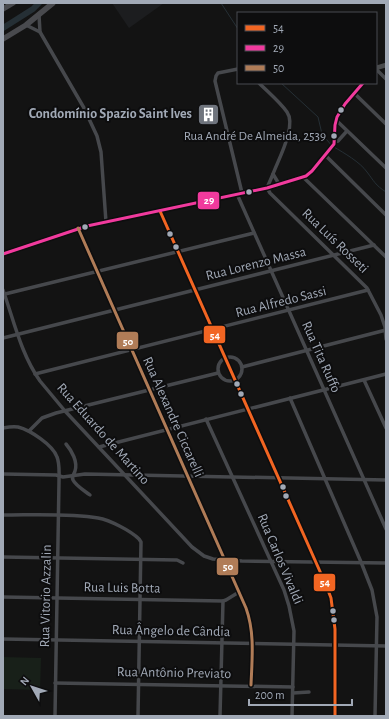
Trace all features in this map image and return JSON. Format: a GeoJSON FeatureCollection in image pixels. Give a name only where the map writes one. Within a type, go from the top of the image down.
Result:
{"type":"FeatureCollection","features":[{"type":"Feature","properties":{"kind":"highway"},"geometry":{"type":"LineString","coordinates":[[3,9],[13,3]]}},
{"type":"Feature","properties":{"kind":"highway"},"geometry":{"type":"LineString","coordinates":[[3,39],[26,25],[53,3]]}},
{"type":"Feature","properties":{"kind":"main road"},"geometry":{"type":"LineString","coordinates":[[3,254],[78,228],[267,188],[303,177],[309,174],[330,150],[334,143],[336,120],[339,112],[362,84]]}},
{"type":"Feature","properties":{"kind":"street"},"geometry":{"type":"LineString","coordinates":[[39,15],[40,32],[84,108],[97,136],[101,152],[106,222]]}},
{"type":"Feature","properties":{"kind":"street"},"geometry":{"type":"LineString","coordinates":[[26,25],[40,32]]}},
{"type":"Feature","properties":{"kind":"street","name":"Rua Tita Ruffo"},"geometry":{"type":"LineString","coordinates":[[237,69],[218,73],[215,81],[239,194],[254,233],[288,311],[386,529]]}},
{"type":"Feature","properties":{"kind":"street"},"geometry":{"type":"LineString","coordinates":[[377,70],[386,79]]}},
{"type":"Feature","properties":{"kind":"street"},"geometry":{"type":"LineString","coordinates":[[260,84],[288,113],[290,121],[289,134],[267,188]]}},
{"type":"Feature","properties":{"kind":"street"},"geometry":{"type":"LineString","coordinates":[[354,93],[386,124]]}},
{"type":"Feature","properties":{"kind":"street"},"geometry":{"type":"LineString","coordinates":[[336,120],[386,168]]}},
{"type":"Feature","properties":{"kind":"street"},"geometry":{"type":"LineString","coordinates":[[334,143],[338,141],[347,131]]}},
{"type":"Feature","properties":{"kind":"street"},"geometry":{"type":"LineString","coordinates":[[325,155],[386,215]]}},
{"type":"Feature","properties":{"kind":"street"},"geometry":{"type":"LineString","coordinates":[[273,174],[279,184]]}},
{"type":"Feature","properties":{"kind":"street"},"geometry":{"type":"LineString","coordinates":[[303,177],[386,257]]}},
{"type":"Feature","properties":{"kind":"street","name":"Rua Luís Rosseti"},"geometry":{"type":"LineString","coordinates":[[267,188],[270,193],[368,290],[381,315],[386,339]]}},
{"type":"Feature","properties":{"kind":"street"},"geometry":{"type":"LineString","coordinates":[[160,211],[316,561],[331,598],[335,629],[335,716]]}},
{"type":"Feature","properties":{"kind":"street","name":"Rua Alexandre Ciccarelli"},"geometry":{"type":"LineString","coordinates":[[78,228],[225,560],[250,621],[252,643],[251,685]]}},
{"type":"Feature","properties":{"kind":"street"},"geometry":{"type":"LineString","coordinates":[[5,294],[254,233]]}},
{"type":"Feature","properties":{"kind":"street","name":"Rua Lorenzo Massa"},"geometry":{"type":"LineString","coordinates":[[3,338],[374,245]]}},
{"type":"Feature","properties":{"kind":"street","name":"Rua Eduardo de Martino"},"geometry":{"type":"LineString","coordinates":[[3,290],[27,359],[35,374],[65,411],[199,553],[208,558],[225,560],[386,563]]}},
{"type":"Feature","properties":{"kind":"street","name":"Rua Alfredo Sassi"},"geometry":{"type":"LineString","coordinates":[[35,374],[368,290]]}},
{"type":"Feature","properties":{"kind":"street"},"geometry":{"type":"LineString","coordinates":[[242,367],[385,330]]}},
{"type":"Feature","properties":{"kind":"street"},"geometry":{"type":"LineString","coordinates":[[228,357],[238,361],[242,367],[240,375],[235,380],[227,381],[218,373],[218,366],[222,360],[228,357]]}},
{"type":"Feature","properties":{"kind":"street"},"geometry":{"type":"LineString","coordinates":[[3,428],[18,427],[29,431],[42,418],[218,373]]}},
{"type":"Feature","properties":{"kind":"street"},"geometry":{"type":"LineString","coordinates":[[99,447],[386,374]]}},
{"type":"Feature","properties":{"kind":"street"},"geometry":{"type":"LineString","coordinates":[[364,380],[386,428]]}},
{"type":"Feature","properties":{"kind":"street"},"geometry":{"type":"LineString","coordinates":[[290,398],[370,583],[376,606],[375,716]]}},
{"type":"Feature","properties":{"kind":"street","name":"Rua Carlos Vivaldi"},"geometry":{"type":"LineString","coordinates":[[206,419],[284,590],[289,606],[294,631],[292,716]]}},
{"type":"Feature","properties":{"kind":"street","name":"Rua Vitorio Azzalin"},"geometry":{"type":"LineString","coordinates":[[29,431],[47,444],[55,453],[58,462],[55,716]]}},
{"type":"Feature","properties":{"kind":"street"},"geometry":{"type":"LineString","coordinates":[[66,444],[72,451],[75,459],[76,470],[73,475],[74,482],[90,496]]}},
{"type":"Feature","properties":{"kind":"street"},"geometry":{"type":"LineString","coordinates":[[3,474],[64,477],[85,474],[386,480]]}},
{"type":"Feature","properties":{"kind":"street"},"geometry":{"type":"LineString","coordinates":[[3,515],[92,517],[114,524],[139,539],[141,542],[138,716]]}},
{"type":"Feature","properties":{"kind":"street"},"geometry":{"type":"LineString","coordinates":[[3,556],[177,560],[183,563]]}},
{"type":"Feature","properties":{"kind":"street"},"geometry":{"type":"LineString","coordinates":[[220,716],[223,601],[239,592]]}},
{"type":"Feature","properties":{"kind":"street","name":"Rua Luis Botta"},"geometry":{"type":"LineString","coordinates":[[3,597],[223,601]]}},
{"type":"Feature","properties":{"kind":"street","name":"Rua Ângelo de Cândia"},"geometry":{"type":"LineString","coordinates":[[3,639],[386,646]]}},
{"type":"Feature","properties":{"kind":"street","name":"Rua Antônio Previato"},"geometry":{"type":"LineString","coordinates":[[55,683],[251,685],[293,687]]}},
{"type":"Feature","properties":{"kind":"street"},"geometry":{"type":"LineString","coordinates":[[293,693],[309,692]]}},
{"type":"Feature","properties":{"kind":"shaded area"},"geometry":{"type":"Polygon","coordinates":[[[112,3],[164,3],[129,28],[112,3]]]}},
{"type":"Feature","properties":{"kind":"shaded area"},"geometry":{"type":"Polygon","coordinates":[[[3,657],[41,658],[40,690],[3,689],[3,657]]]}},
{"type":"Feature","properties":{"kind":"waterway"},"geometry":{"type":"LineString","coordinates":[[3,28],[33,9],[39,3]]}},
{"type":"Feature","properties":{"kind":"waterway"},"geometry":{"type":"LineString","coordinates":[[221,3],[237,27]]}},
{"type":"Feature","properties":{"kind":"waterway"},"geometry":{"type":"LineString","coordinates":[[282,84],[318,117],[322,134],[332,146]]}},
{"type":"Feature","properties":{"kind":"waterway"},"geometry":{"type":"LineString","coordinates":[[334,147],[352,158],[364,168],[377,185],[386,192]]}},
{"type":"Feature","properties":{"kind":"transit line","name":"29"},"geometry":{"type":"LineString","coordinates":[[3,254],[87,226],[267,188],[306,176],[312,171],[334,144],[337,117],[345,104],[362,84]]}},
{"type":"Feature","properties":{"kind":"transit line","name":"54"},"geometry":{"type":"LineString","coordinates":[[160,211],[331,598],[335,629],[335,716]]}},
{"type":"Feature","properties":{"kind":"transit line","name":"50"},"geometry":{"type":"LineString","coordinates":[[78,228],[246,608],[252,636],[251,685]]}},
{"type":"Feature","properties":{"kind":"place","name":"Condomínio Spazio Saint Ives"},"geometry":{"type":"Point","coordinates":[208,114]}},
{"type":"Feature","properties":{"kind":"place","name":"Rua André De Almeida, 2539"},"geometry":{"type":"Point","coordinates":[334,136]}}]}
